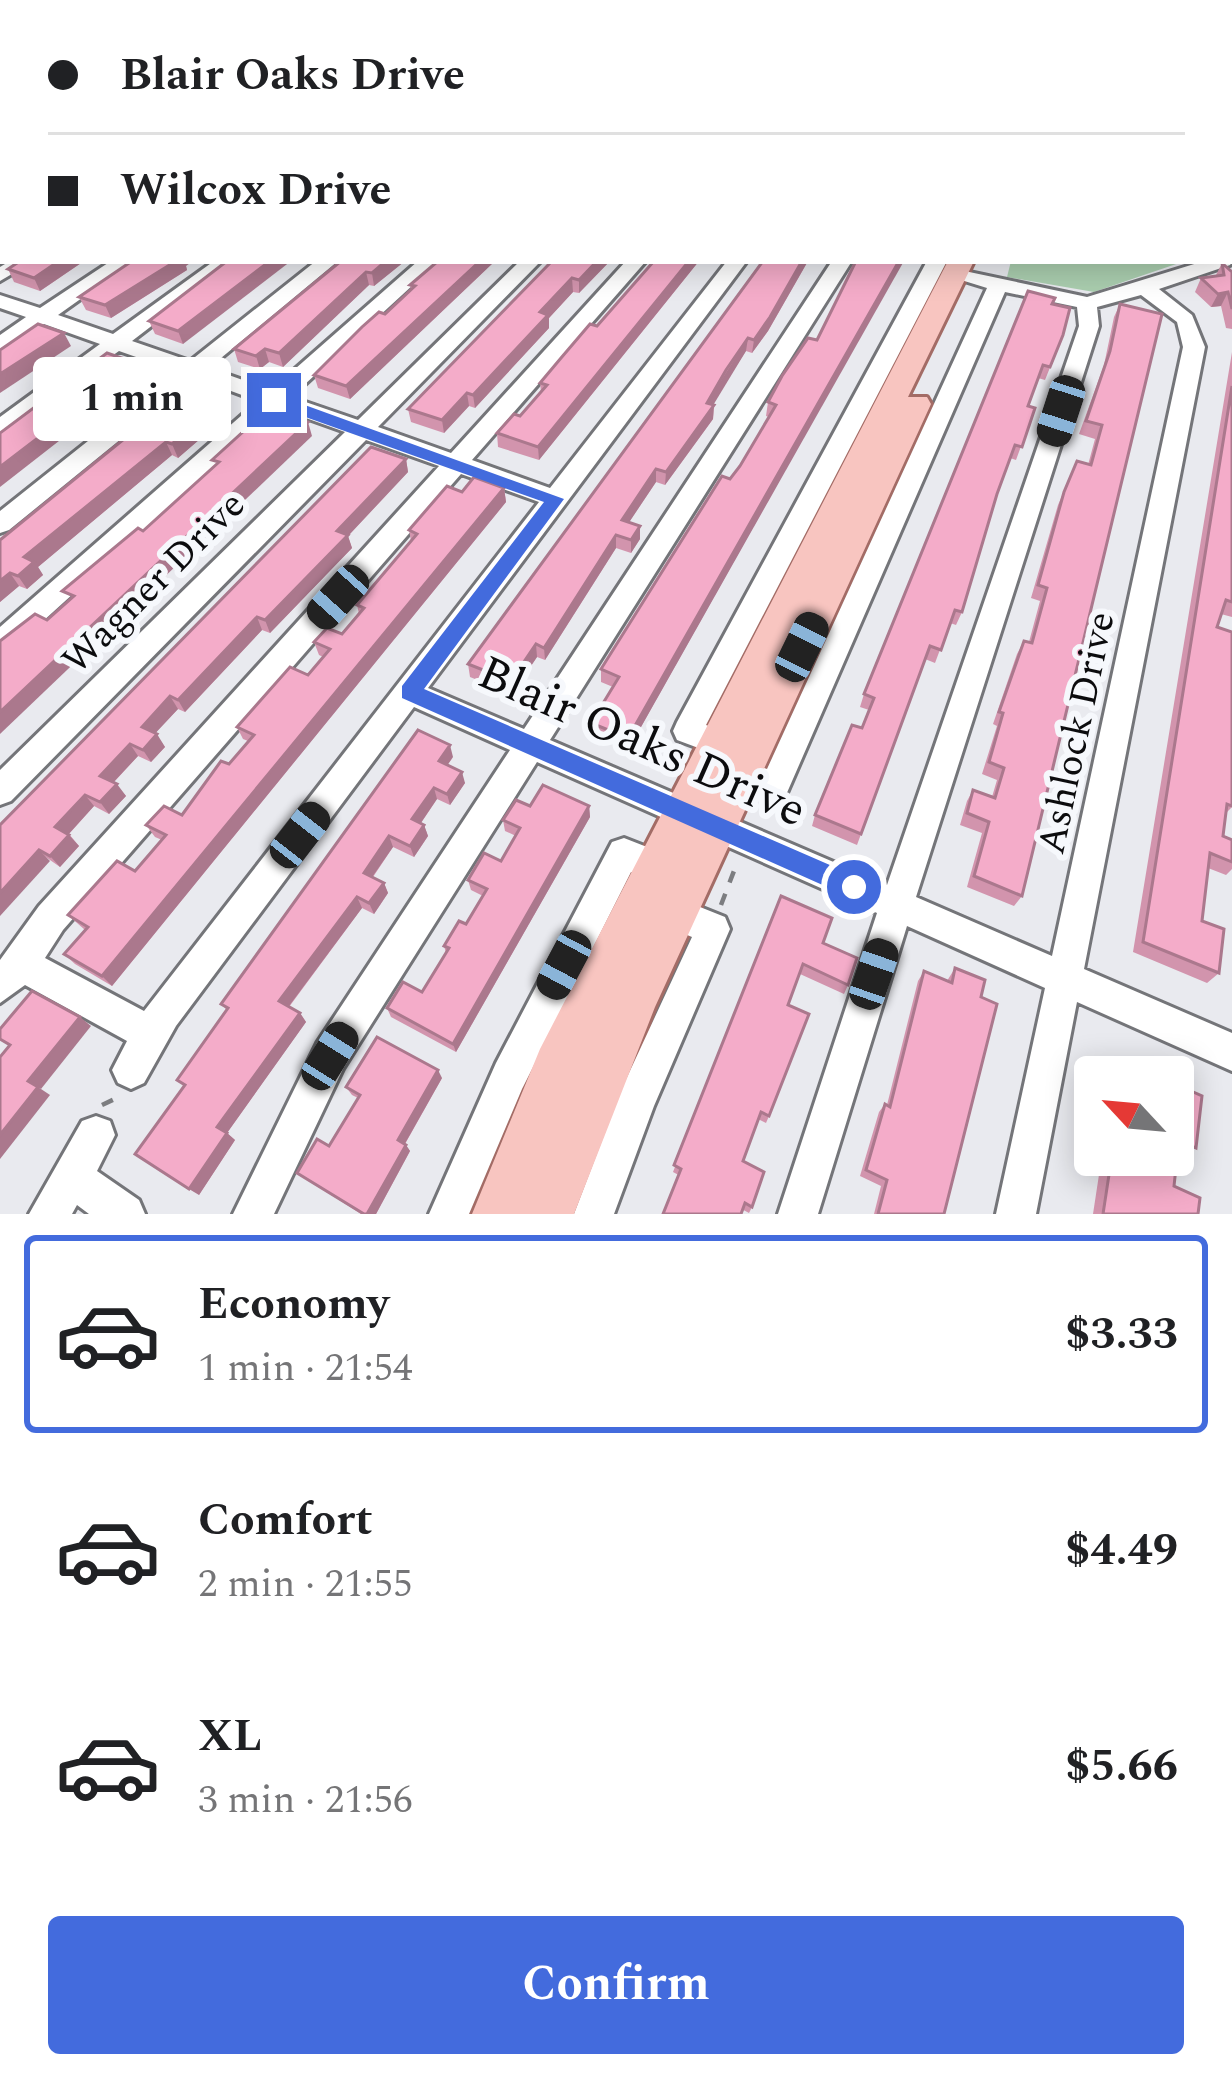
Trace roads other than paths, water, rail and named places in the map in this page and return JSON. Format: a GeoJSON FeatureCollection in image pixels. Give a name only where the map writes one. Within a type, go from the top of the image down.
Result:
{"type":"FeatureCollection","features":[{"type":"Feature","properties":{"kind":"main road"},"geometry":{"type":"LineString","coordinates":[[500,1214],[558,1067],[666,890],[969,271]]}},
{"type":"Feature","properties":{"kind":"main road"},"geometry":{"type":"LineString","coordinates":[[547,1214],[666,890]]}},
{"type":"Feature","properties":{"kind":"street"},"geometry":{"type":"LineString","coordinates":[[0,344],[119,264]]}},
{"type":"Feature","properties":{"kind":"street"},"geometry":{"type":"LineString","coordinates":[[0,428],[222,264]]}},
{"type":"Feature","properties":{"kind":"street"},"geometry":{"type":"LineString","coordinates":[[0,524],[324,264]]}},
{"type":"Feature","properties":{"kind":"street"},"geometry":{"type":"LineString","coordinates":[[0,643],[426,264]]}},
{"type":"Feature","properties":{"kind":"street","name":"Wagner Drive"},"geometry":{"type":"LineString","coordinates":[[0,791],[528,264]]}},
{"type":"Feature","properties":{"kind":"street"},"geometry":{"type":"LineString","coordinates":[[151,1034],[10,975],[51,918],[633,264]]}},
{"type":"Feature","properties":{"kind":"street"},"geometry":{"type":"LineString","coordinates":[[130,1070],[151,1034],[735,264]]}},
{"type":"Feature","properties":{"kind":"street"},"geometry":{"type":"LineString","coordinates":[[253,1214],[330,1056],[840,264]]}},
{"type":"Feature","properties":{"kind":"street"},"geometry":{"type":"LineString","coordinates":[[731,758],[688,731],[969,271],[1087,302],[1226,264]]}},
{"type":"Feature","properties":{"kind":"street","name":"Ashlock Drive"},"geometry":{"type":"LineString","coordinates":[[1016,1214],[1194,346],[1195,331],[1188,320],[1145,289]]}},
{"type":"Feature","properties":{"kind":"street"},"geometry":{"type":"LineString","coordinates":[[0,301],[556,499]]}},
{"type":"Feature","properties":{"kind":"street"},"geometry":{"type":"LineString","coordinates":[[798,1214],[1089,326],[1087,302]]}},
{"type":"Feature","properties":{"kind":"street","name":"Blair Oaks Drive"},"geometry":{"type":"LineString","coordinates":[[410,692],[1232,1052]]}},
{"type":"Feature","properties":{"kind":"street"},"geometry":{"type":"LineString","coordinates":[[449,1214],[544,1002],[624,853],[713,929],[636,1102],[594,1214]]}},
{"type":"Feature","properties":{"kind":"street"},"geometry":{"type":"LineString","coordinates":[[49,1214],[96,1135]]}},
{"type":"Feature","properties":{"kind":"street"},"geometry":{"type":"LineString","coordinates":[[70,1178],[125,1214]]}}]}
